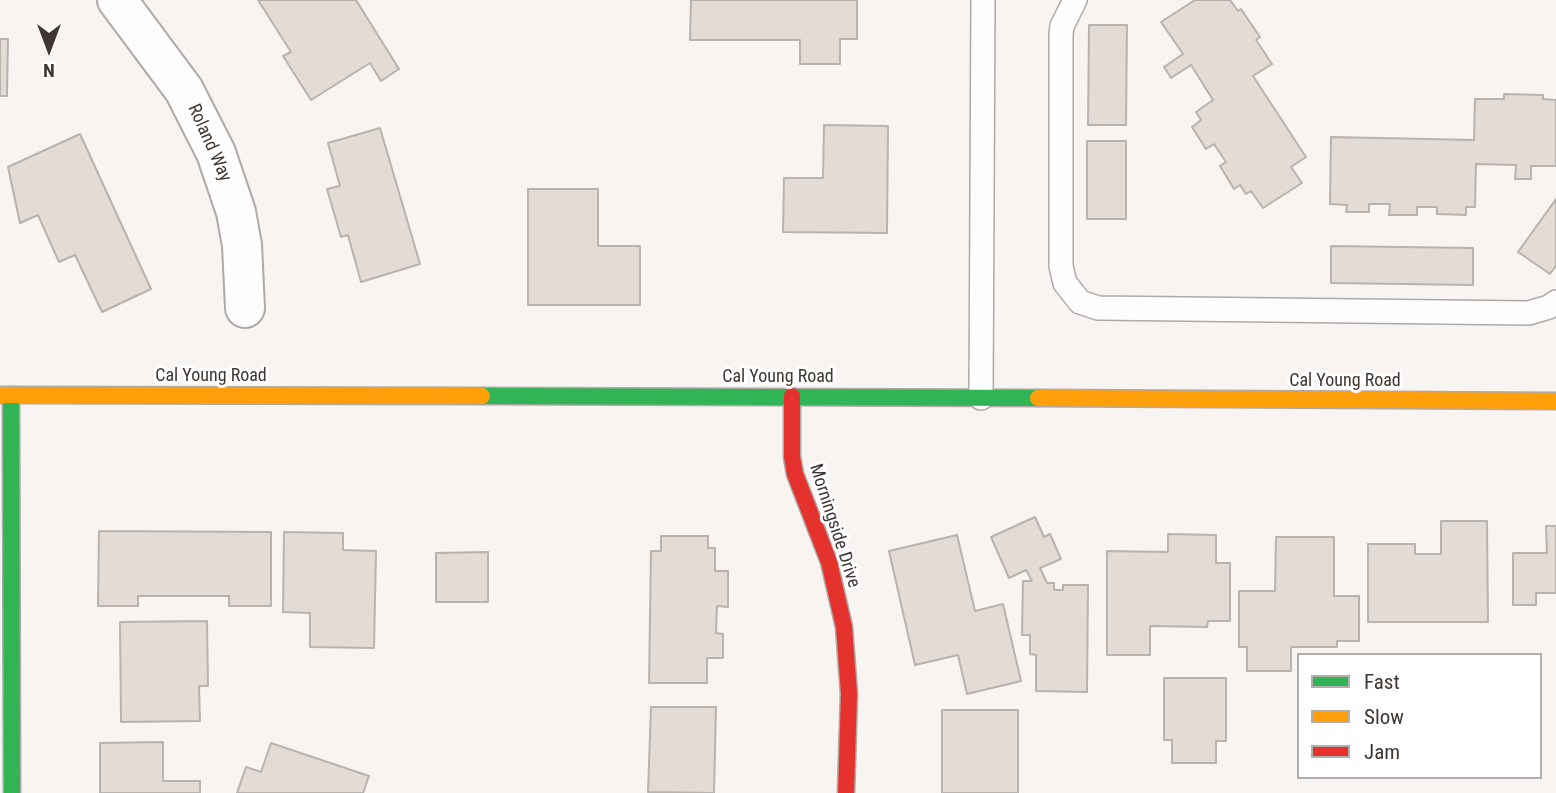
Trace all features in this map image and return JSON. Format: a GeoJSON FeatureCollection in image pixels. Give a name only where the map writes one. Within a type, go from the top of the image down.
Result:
{"type":"FeatureCollection","features":[{"type":"Feature","properties":{"kind":"main road","name":"Cal Young Road"},"geometry":{"type":"LineString","coordinates":[[6,395],[1556,401]]}},
{"type":"Feature","properties":{"kind":"main road"},"geometry":{"type":"LineString","coordinates":[[6,395],[6,718],[12,793]]}},
{"type":"Feature","properties":{"kind":"main road","name":"Morningside Drive"},"geometry":{"type":"LineString","coordinates":[[792,396],[792,457],[795,474],[829,562],[844,627],[849,694],[846,793]]}},
{"type":"Feature","properties":{"kind":"street","name":"Roland Way"},"geometry":{"type":"LineString","coordinates":[[117,0],[184,90],[216,153],[236,212],[242,245],[245,308]]}},
{"type":"Feature","properties":{"kind":"lane"},"geometry":{"type":"LineString","coordinates":[[981,398],[983,0]]}},
{"type":"Feature","properties":{"kind":"lane"},"geometry":{"type":"LineString","coordinates":[[1075,0],[1062,26],[1061,34],[1061,267],[1065,283],[1080,302],[1098,308],[1529,313],[1556,302]]}},
{"type":"Feature","properties":{"kind":"building"},"geometry":{"type":"Polygon","coordinates":[[[258,0],[356,0],[399,69],[381,81],[370,63],[311,100],[283,56],[291,52],[258,0]]]}},
{"type":"Feature","properties":{"kind":"building"},"geometry":{"type":"Polygon","coordinates":[[[691,0],[857,0],[857,39],[840,39],[840,64],[800,64],[800,40],[690,40],[691,0]]]}},
{"type":"Feature","properties":{"kind":"building"},"geometry":{"type":"Polygon","coordinates":[[[1195,0],[1230,0],[1238,11],[1241,9],[1260,37],[1256,40],[1272,64],[1253,76],[1306,157],[1291,167],[1302,183],[1263,208],[1251,191],[1246,194],[1240,185],[1234,189],[1220,166],[1226,162],[1214,144],[1206,149],[1192,127],[1201,120],[1196,112],[1213,100],[1191,65],[1171,78],[1164,67],[1183,54],[1161,22],[1195,0]]]}},
{"type":"Feature","properties":{"kind":"building"},"geometry":{"type":"Polygon","coordinates":[[[1089,25],[1127,25],[1126,125],[1088,125],[1089,25]]]}},
{"type":"Feature","properties":{"kind":"building"},"geometry":{"type":"Polygon","coordinates":[[[0,39],[8,39],[7,96],[0,96],[0,39]]]}},
{"type":"Feature","properties":{"kind":"building"},"geometry":{"type":"Polygon","coordinates":[[[1504,94],[1543,95],[1543,99],[1556,100],[1556,166],[1531,166],[1531,179],[1515,179],[1516,165],[1476,164],[1475,207],[1466,207],[1466,215],[1437,214],[1437,207],[1417,207],[1417,215],[1389,215],[1390,204],[1369,204],[1369,212],[1346,212],[1347,205],[1330,204],[1331,137],[1474,140],[1475,99],[1504,99],[1504,94]]]}},
{"type":"Feature","properties":{"kind":"building"},"geometry":{"type":"Polygon","coordinates":[[[824,125],[888,126],[887,233],[783,232],[784,178],[823,178],[824,125]]]}},
{"type":"Feature","properties":{"kind":"building"},"geometry":{"type":"Polygon","coordinates":[[[380,128],[420,264],[361,282],[348,235],[341,237],[327,189],[340,186],[328,143],[380,128]]]}},
{"type":"Feature","properties":{"kind":"building"},"geometry":{"type":"Polygon","coordinates":[[[80,134],[151,289],[102,312],[75,255],[59,262],[38,215],[20,223],[8,167],[80,134]]]}},
{"type":"Feature","properties":{"kind":"building"},"geometry":{"type":"Polygon","coordinates":[[[1087,141],[1126,141],[1126,219],[1087,219],[1087,141]]]}},
{"type":"Feature","properties":{"kind":"building"},"geometry":{"type":"Polygon","coordinates":[[[528,189],[598,189],[598,246],[640,246],[640,305],[528,305],[528,189]]]}},
{"type":"Feature","properties":{"kind":"building"},"geometry":{"type":"Polygon","coordinates":[[[1556,199],[1556,266],[1550,274],[1518,252],[1556,199]]]}},
{"type":"Feature","properties":{"kind":"building"},"geometry":{"type":"Polygon","coordinates":[[[1331,246],[1473,248],[1473,285],[1331,283],[1331,246]]]}},
{"type":"Feature","properties":{"kind":"building"},"geometry":{"type":"Polygon","coordinates":[[[1035,517],[1044,537],[1050,534],[1061,559],[1040,568],[1047,583],[1054,583],[1054,590],[1063,590],[1063,585],[1088,585],[1087,692],[1036,691],[1036,655],[1030,654],[1030,635],[1022,635],[1023,581],[1032,581],[1026,570],[1009,578],[991,537],[1035,517]]]}},
{"type":"Feature","properties":{"kind":"building"},"geometry":{"type":"Polygon","coordinates":[[[1441,521],[1487,521],[1488,622],[1368,622],[1368,544],[1415,544],[1415,554],[1441,554],[1441,521]]]}},
{"type":"Feature","properties":{"kind":"building"},"geometry":{"type":"Polygon","coordinates":[[[1546,526],[1556,526],[1556,593],[1536,593],[1536,605],[1513,605],[1513,553],[1547,553],[1546,526]]]}},
{"type":"Feature","properties":{"kind":"building"},"geometry":{"type":"Polygon","coordinates":[[[99,531],[271,532],[271,606],[229,606],[229,596],[138,596],[138,606],[98,606],[99,531]]]}},
{"type":"Feature","properties":{"kind":"building"},"geometry":{"type":"Polygon","coordinates":[[[284,532],[343,533],[343,550],[376,551],[374,648],[310,647],[310,613],[283,612],[284,532]]]}},
{"type":"Feature","properties":{"kind":"building"},"geometry":{"type":"Polygon","coordinates":[[[1168,534],[1216,535],[1216,563],[1230,563],[1230,621],[1208,621],[1207,627],[1150,626],[1150,655],[1107,655],[1107,551],[1168,552],[1168,534]]]}},
{"type":"Feature","properties":{"kind":"building"},"geometry":{"type":"Polygon","coordinates":[[[957,535],[975,611],[1003,604],[1021,681],[967,694],[958,655],[915,665],[889,551],[957,535]]]}},
{"type":"Feature","properties":{"kind":"building"},"geometry":{"type":"Polygon","coordinates":[[[661,536],[708,536],[708,548],[715,548],[715,571],[728,571],[728,607],[717,606],[716,633],[723,634],[723,658],[707,658],[707,683],[649,683],[651,551],[661,551],[661,536]]]}},
{"type":"Feature","properties":{"kind":"building"},"geometry":{"type":"Polygon","coordinates":[[[1276,537],[1334,537],[1334,596],[1359,596],[1359,641],[1337,641],[1337,647],[1291,647],[1291,671],[1247,671],[1247,647],[1239,647],[1239,591],[1275,591],[1276,537]]]}},
{"type":"Feature","properties":{"kind":"building"},"geometry":{"type":"Polygon","coordinates":[[[488,552],[488,602],[436,602],[436,553],[488,552]]]}},
{"type":"Feature","properties":{"kind":"building"},"geometry":{"type":"Polygon","coordinates":[[[207,621],[208,686],[199,686],[200,721],[121,722],[120,622],[207,621]]]}},
{"type":"Feature","properties":{"kind":"building"},"geometry":{"type":"Polygon","coordinates":[[[1164,678],[1226,678],[1226,741],[1216,741],[1216,763],[1172,763],[1172,740],[1164,740],[1164,678]]]}},
{"type":"Feature","properties":{"kind":"building"},"geometry":{"type":"Polygon","coordinates":[[[651,707],[716,707],[714,793],[648,792],[651,707]]]}},
{"type":"Feature","properties":{"kind":"building"},"geometry":{"type":"Polygon","coordinates":[[[942,710],[1018,710],[1018,793],[942,793],[942,710]]]}},
{"type":"Feature","properties":{"kind":"building"},"geometry":{"type":"Polygon","coordinates":[[[163,742],[163,781],[200,781],[200,793],[100,793],[100,743],[163,742]]]}},
{"type":"Feature","properties":{"kind":"building"},"geometry":{"type":"Polygon","coordinates":[[[271,743],[369,776],[363,793],[237,793],[246,767],[261,772],[271,743]]]}},
{"type":"Feature","properties":{"kind":"traffic: fast"},"geometry":{"type":"LineString","coordinates":[[11,395],[12,793]]}},
{"type":"Feature","properties":{"kind":"traffic: fast"},"geometry":{"type":"LineString","coordinates":[[482,396],[1038,398]]}},
{"type":"Feature","properties":{"kind":"traffic: slow"},"geometry":{"type":"LineString","coordinates":[[0,395],[482,396]]}},
{"type":"Feature","properties":{"kind":"traffic: slow"},"geometry":{"type":"LineString","coordinates":[[1038,398],[1556,401]]}},
{"type":"Feature","properties":{"kind":"traffic: jam"},"geometry":{"type":"LineString","coordinates":[[792,396],[792,457],[795,474],[829,562],[844,627],[849,694],[846,793]]}}]}
